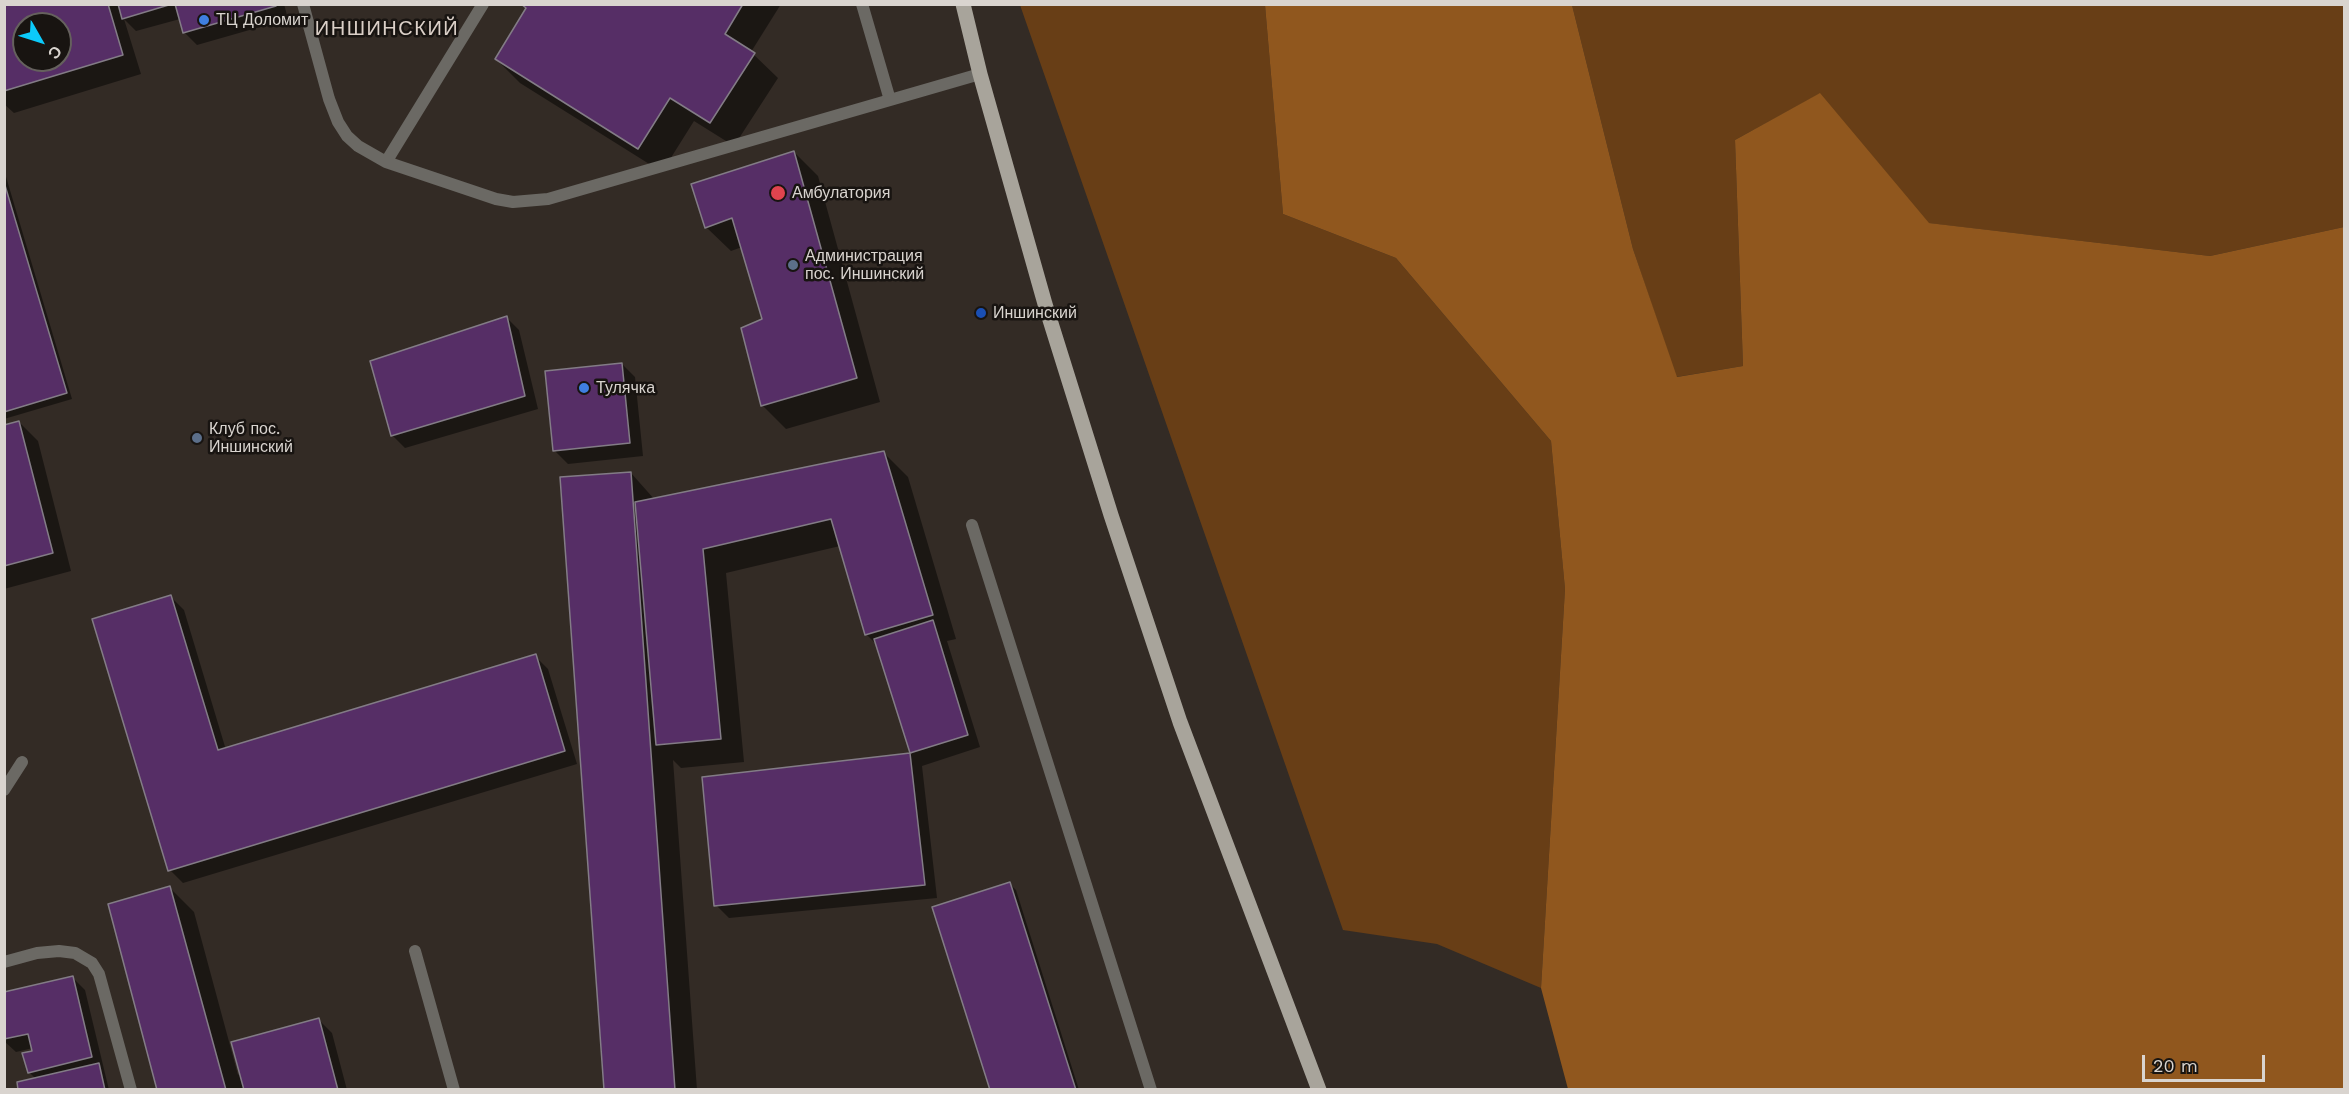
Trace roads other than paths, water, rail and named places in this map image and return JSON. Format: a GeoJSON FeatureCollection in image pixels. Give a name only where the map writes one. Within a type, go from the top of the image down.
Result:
{"type":"FeatureCollection","features":[{"type":"Feature","properties":{"kind":"main road"},"geometry":{"type":"LineString","coordinates":[[963,4],[980,74],[1045,304],[1114,526],[1180,722],[1319,1089]]}},
{"type":"Feature","properties":{"kind":"lane"},"geometry":{"type":"LineString","coordinates":[[303,4],[329,99],[338,122],[358,146],[386,162],[496,199],[519,203],[548,199],[980,74]]}},
{"type":"Feature","properties":{"kind":"lane"},"geometry":{"type":"LineString","coordinates":[[386,162],[483,4]]}},
{"type":"Feature","properties":{"kind":"lane"},"geometry":{"type":"LineString","coordinates":[[862,4],[890,100]]}},
{"type":"Feature","properties":{"kind":"lane"},"geometry":{"type":"LineString","coordinates":[[972,525],[1151,1089]]}},
{"type":"Feature","properties":{"kind":"lane"},"geometry":{"type":"LineString","coordinates":[[4,790],[22,762]]}},
{"type":"Feature","properties":{"kind":"lane"},"geometry":{"type":"LineString","coordinates":[[4,962],[37,953],[59,951],[75,953],[92,963],[99,974],[131,1089]]}},
{"type":"Feature","properties":{"kind":"lane"},"geometry":{"type":"LineString","coordinates":[[415,951],[454,1089]]}},
{"type":"Feature","properties":{"kind":"place","name":"ТЦ Доломит"},"geometry":{"type":"Point","coordinates":[204,20]}},
{"type":"Feature","properties":{"kind":"place","name":"Амбулатория"},"geometry":{"type":"Point","coordinates":[778,193]}},
{"type":"Feature","properties":{"kind":"place","name":"Администрация пос. Иншинский"},"geometry":{"type":"Point","coordinates":[793,265]}},
{"type":"Feature","properties":{"kind":"place","name":"Иншинский"},"geometry":{"type":"Point","coordinates":[981,313]}},
{"type":"Feature","properties":{"kind":"place","name":"Тулячка"},"geometry":{"type":"Point","coordinates":[584,388]}},
{"type":"Feature","properties":{"kind":"place","name":"Клуб пос. Иншинский"},"geometry":{"type":"Point","coordinates":[197,438]}},
{"type":"Feature","properties":{"kind":"district","name":"ИНШИНСКИЙ"},"geometry":{"type":"Point","coordinates":[387,29]}}]}
